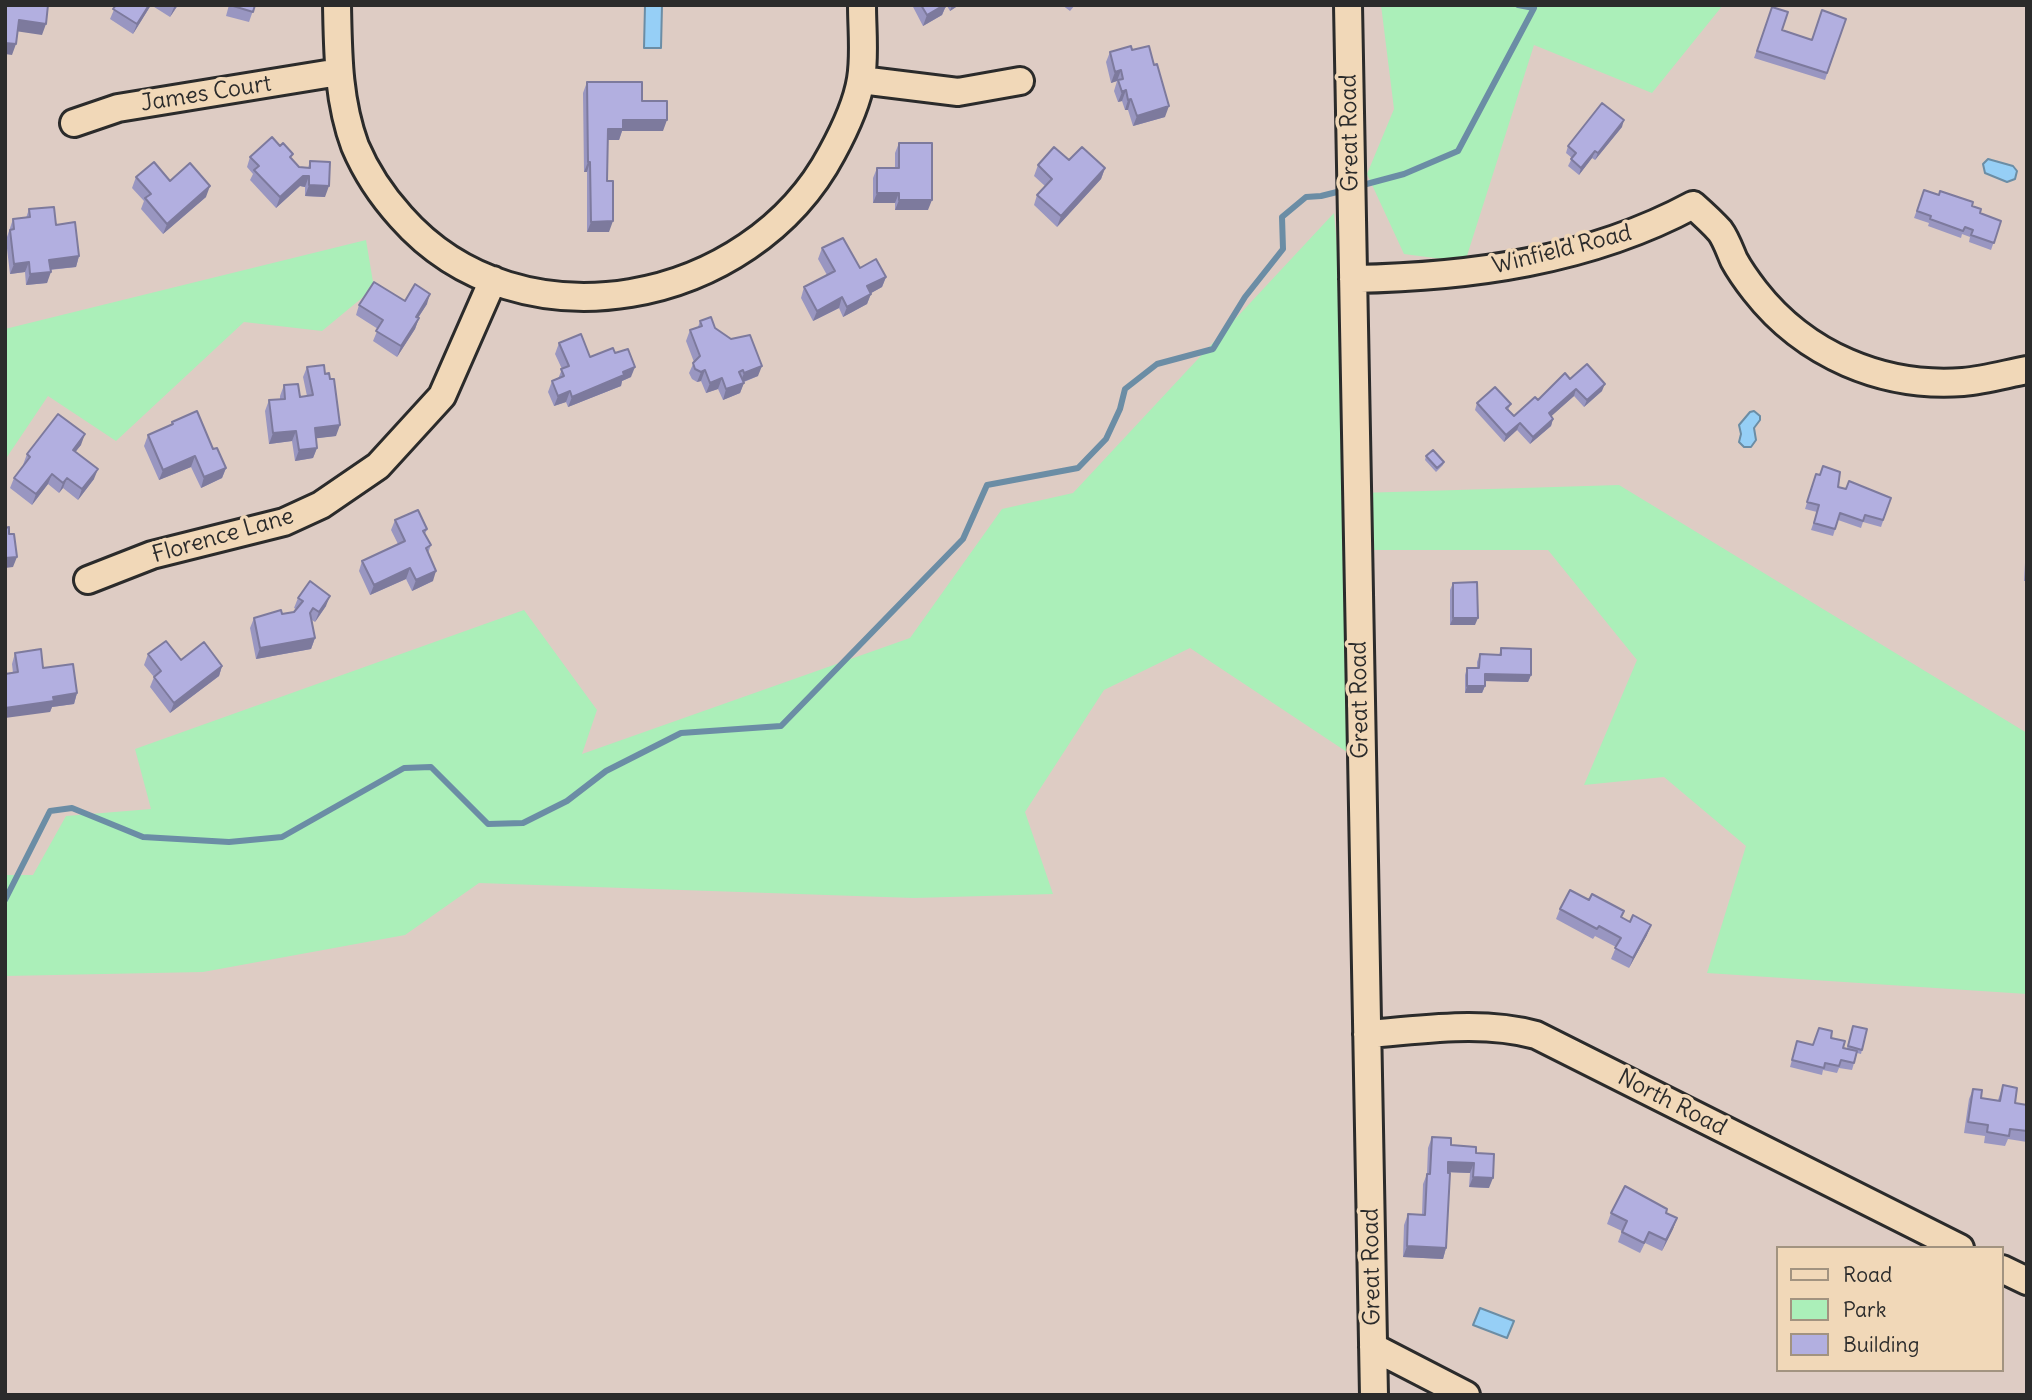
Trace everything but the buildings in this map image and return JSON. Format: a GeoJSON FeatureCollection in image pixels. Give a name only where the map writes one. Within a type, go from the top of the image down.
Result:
{"type":"FeatureCollection","features":[{"type":"Feature","properties":{"kind":"street"},"geometry":{"type":"LineString","coordinates":[[337,5],[339,72],[345,116],[369,174],[409,227],[431,246],[462,266],[493,280],[549,295],[588,297],[622,295],[660,288],[701,274],[760,239],[785,216],[808,191],[843,133],[861,80],[862,5]]}},
{"type":"Feature","properties":{"kind":"street","name":"Great Road"},"geometry":{"type":"LineString","coordinates":[[1348,5],[1374,1395]]}},
{"type":"Feature","properties":{"kind":"street","name":"James Court"},"geometry":{"type":"LineString","coordinates":[[74,123],[118,108],[339,72]]}},
{"type":"Feature","properties":{"kind":"street"},"geometry":{"type":"LineString","coordinates":[[861,80],[958,92],[1020,81]]}},
{"type":"Feature","properties":{"kind":"street","name":"Winfield Road"},"geometry":{"type":"LineString","coordinates":[[1353,279],[1465,273],[1535,261],[1590,247],[1656,225],[1693,205],[1721,233],[1754,290],[1776,315],[1805,339],[1837,358],[1867,371],[1932,383],[1965,382],[2027,369]]}},
{"type":"Feature","properties":{"kind":"street","name":"Florence Lane"},"geometry":{"type":"LineString","coordinates":[[88,580],[152,555],[284,522],[321,505],[378,466],[442,396],[493,280]]}},
{"type":"Feature","properties":{"kind":"street","name":"North Road"},"geometry":{"type":"LineString","coordinates":[[1367,1034],[1488,1026],[1536,1035],[1956,1246]]}},
{"type":"Feature","properties":{"kind":"street"},"geometry":{"type":"LineString","coordinates":[[2004,1270],[2027,1281]]}},
{"type":"Feature","properties":{"kind":"street"},"geometry":{"type":"LineString","coordinates":[[1373,1347],[1466,1395]]}},
{"type":"Feature","properties":{"kind":"green space"},"geometry":{"type":"Polygon","coordinates":[[[1381,5],[1723,5],[1652,93],[1534,45],[1465,262],[1404,254],[1367,174],[1394,109],[1381,5]]]}},
{"type":"Feature","properties":{"kind":"green space"},"geometry":{"type":"Polygon","coordinates":[[[1334,213],[1360,493],[1619,485],[2027,733],[2027,994],[1707,973],[1746,846],[1664,777],[1584,785],[1637,660],[1548,550],[1361,550],[1365,764],[1190,648],[1104,690],[1025,812],[1053,894],[914,898],[479,883],[405,935],[203,972],[5,976],[5,875],[33,875],[66,816],[151,809],[135,749],[524,610],[597,710],[582,754],[910,638],[1002,509],[1073,493],[1334,213]]]}},
{"type":"Feature","properties":{"kind":"green space"},"geometry":{"type":"Polygon","coordinates":[[[366,240],[374,288],[322,331],[244,322],[116,441],[48,396],[5,460],[5,329],[366,240]]]}},
{"type":"Feature","properties":{"kind":"water"},"geometry":{"type":"Polygon","coordinates":[[[645,5],[662,5],[661,48],[644,48],[645,5]]]}},
{"type":"Feature","properties":{"kind":"water"},"geometry":{"type":"Polygon","coordinates":[[[1988,159],[2013,166],[2017,171],[2015,179],[2007,182],[1985,173],[1983,164],[1988,159]]]}},
{"type":"Feature","properties":{"kind":"water"},"geometry":{"type":"Polygon","coordinates":[[[1754,411],[1760,416],[1754,428],[1756,440],[1751,447],[1744,447],[1739,442],[1739,425],[1754,411]]]}},
{"type":"Feature","properties":{"kind":"water"},"geometry":{"type":"Polygon","coordinates":[[[1480,1308],[1514,1321],[1507,1338],[1473,1325],[1480,1308]]]}},
{"type":"Feature","properties":{"kind":"waterway"},"geometry":{"type":"LineString","coordinates":[[1359,186],[1404,174],[1458,151],[1534,8],[1518,5]]}},
{"type":"Feature","properties":{"kind":"waterway"},"geometry":{"type":"LineString","coordinates":[[5,900],[50,811],[72,808],[143,837],[229,842],[282,837],[404,768],[431,767],[488,824],[523,823],[567,801],[606,771],[681,733],[781,726],[963,539],[987,485],[1078,468],[1106,439],[1120,409],[1125,389],[1157,364],[1213,349],[1245,297],[1283,249],[1282,217],[1306,197],[1345,190]]}}]}
